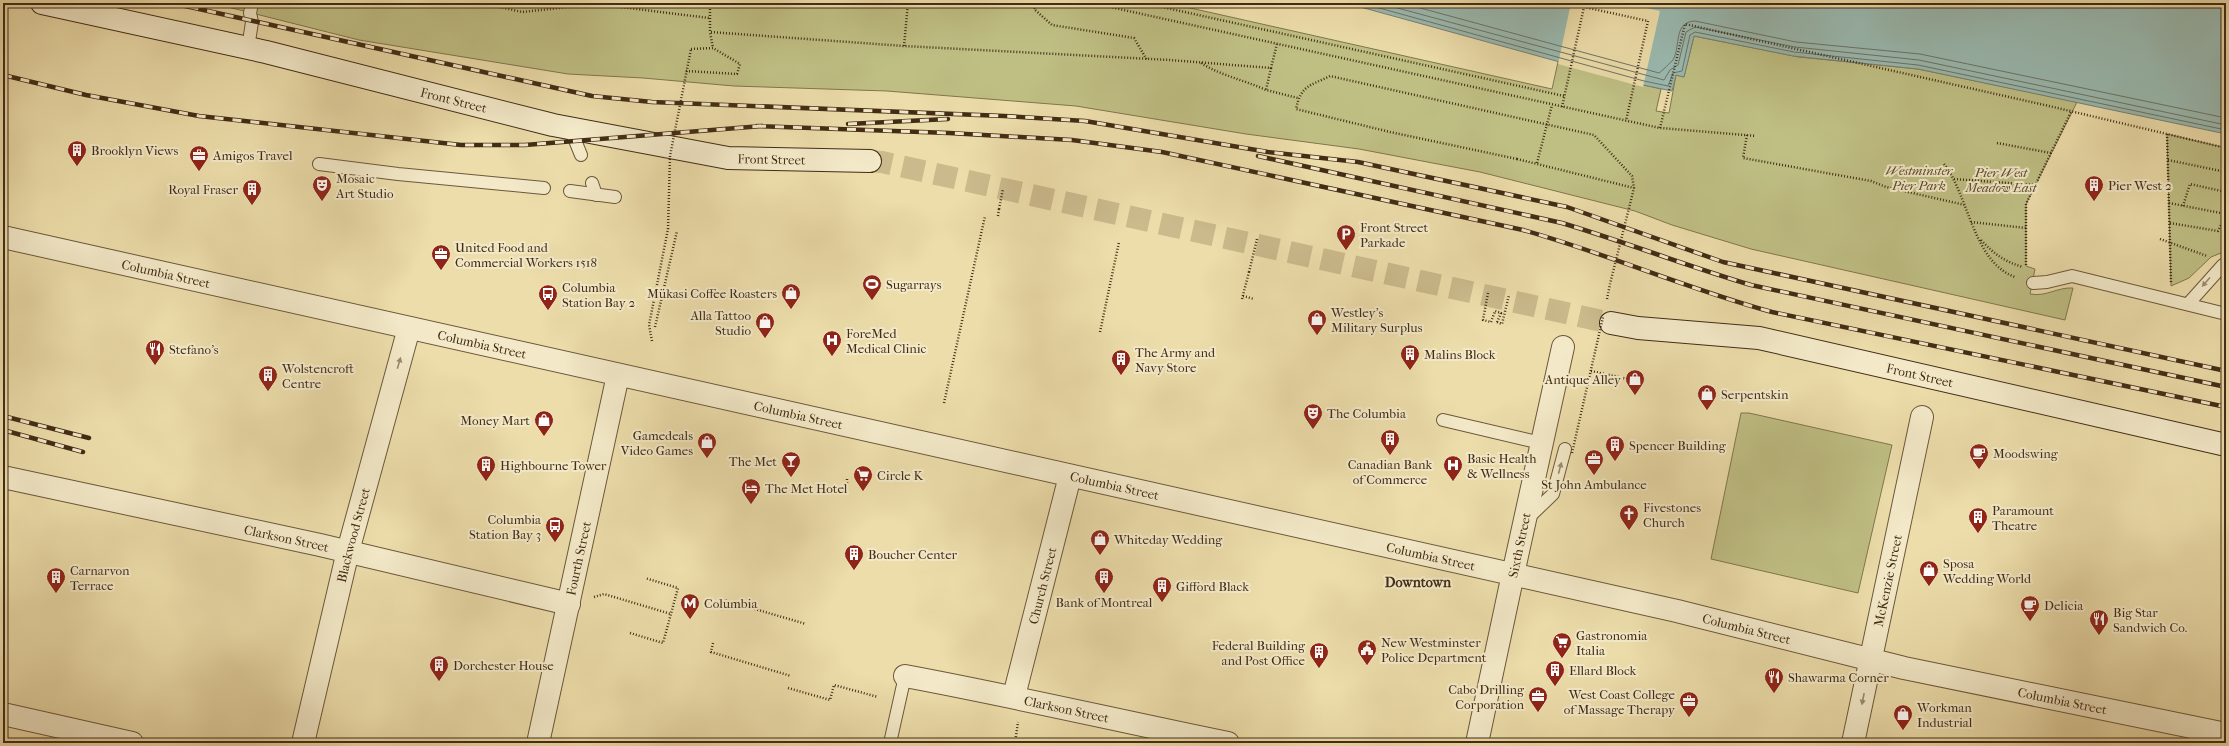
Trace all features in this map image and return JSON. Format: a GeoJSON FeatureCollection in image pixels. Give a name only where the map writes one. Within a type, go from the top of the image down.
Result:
{"type":"FeatureCollection","features":[{"type":"Feature","properties":{"kind":"street","name":"Front Street"},"geometry":{"type":"LineString","coordinates":[[42,3],[248,48],[570,128],[728,158],[870,161]]}},
{"type":"Feature","properties":{"kind":"street","name":"Columbia Street"},"geometry":{"type":"LineString","coordinates":[[3,237],[1677,611],[1870,661],[2226,734]]}},
{"type":"Feature","properties":{"kind":"street","name":"Front Street"},"geometry":{"type":"LineString","coordinates":[[1607,320],[1638,328],[1759,338],[2226,445]]}},
{"type":"Feature","properties":{"kind":"street","name":"Blackwood Street"},"geometry":{"type":"LineString","coordinates":[[303,743],[348,551],[409,328]]}},
{"type":"Feature","properties":{"kind":"street","name":"Sixth Street"},"geometry":{"type":"LineString","coordinates":[[1477,743],[1563,347]]}},
{"type":"Feature","properties":{"kind":"street","name":"Fourth Street"},"geometry":{"type":"LineString","coordinates":[[538,743],[618,374]]}},
{"type":"Feature","properties":{"kind":"street","name":"McKenzie Street"},"geometry":{"type":"LineString","coordinates":[[1853,743],[1922,417]]}},
{"type":"Feature","properties":{"kind":"street","name":"Church Street"},"geometry":{"type":"LineString","coordinates":[[1014,696],[1070,476]]}},
{"type":"Feature","properties":{"kind":"street","name":"Clarkson Street"},"geometry":{"type":"LineString","coordinates":[[3,477],[133,503],[348,551],[569,604]]}},
{"type":"Feature","properties":{"kind":"street","name":"Clarkson Street"},"geometry":{"type":"LineString","coordinates":[[905,676],[1014,696],[1124,722],[1228,743]]}},
{"type":"Feature","properties":{"kind":"street"},"geometry":{"type":"LineString","coordinates":[[3,714],[132,743]]}},
{"type":"Feature","properties":{"kind":"lane"},"geometry":{"type":"LineString","coordinates":[[248,48],[252,22],[250,13],[252,3]]}},
{"type":"Feature","properties":{"kind":"lane"},"geometry":{"type":"LineString","coordinates":[[570,128],[581,155]]}},
{"type":"Feature","properties":{"kind":"lane"},"geometry":{"type":"LineString","coordinates":[[319,164],[398,174],[544,188]]}},
{"type":"Feature","properties":{"kind":"lane"},"geometry":{"type":"LineString","coordinates":[[592,183],[596,195]]}},
{"type":"Feature","properties":{"kind":"lane"},"geometry":{"type":"LineString","coordinates":[[570,191],[615,197]]}},
{"type":"Feature","properties":{"kind":"lane"},"geometry":{"type":"LineString","coordinates":[[2189,304],[2207,280],[2222,265],[2226,265]]}},
{"type":"Feature","properties":{"kind":"lane"},"geometry":{"type":"LineString","coordinates":[[2033,283],[2047,282],[2072,276],[2226,314]]}},
{"type":"Feature","properties":{"kind":"lane"},"geometry":{"type":"LineString","coordinates":[[1443,420],[1541,443]]}},
{"type":"Feature","properties":{"kind":"lane"},"geometry":{"type":"LineString","coordinates":[[1524,521],[1553,494],[1569,451]]}},
{"type":"Feature","properties":{"kind":"lane"},"geometry":{"type":"LineString","coordinates":[[890,743],[905,676]]}},
{"type":"Feature","properties":{"kind":"path"},"geometry":{"type":"LineString","coordinates":[[482,3],[522,12],[596,4],[709,18]]}},
{"type":"Feature","properties":{"kind":"path"},"geometry":{"type":"LineString","coordinates":[[710,3],[709,18],[712,48]]}},
{"type":"Feature","properties":{"kind":"path"},"geometry":{"type":"LineString","coordinates":[[904,46],[908,3]]}},
{"type":"Feature","properties":{"kind":"path"},"geometry":{"type":"LineString","coordinates":[[1038,3],[1034,9],[1052,25],[1134,38],[1148,60]]}},
{"type":"Feature","properties":{"kind":"path"},"geometry":{"type":"LineString","coordinates":[[1092,3],[1660,128],[1756,136]]}},
{"type":"Feature","properties":{"kind":"path"},"geometry":{"type":"LineString","coordinates":[[1144,3],[1564,96]]}},
{"type":"Feature","properties":{"kind":"path"},"geometry":{"type":"LineString","coordinates":[[1562,107],[1584,7],[1648,21],[1626,121]]}},
{"type":"Feature","properties":{"kind":"path"},"geometry":{"type":"LineString","coordinates":[[1660,128],[1685,24],[2226,148]]}},
{"type":"Feature","properties":{"kind":"path"},"geometry":{"type":"LineString","coordinates":[[710,32],[904,46],[1271,68]]}},
{"type":"Feature","properties":{"kind":"path"},"geometry":{"type":"LineString","coordinates":[[1266,90],[1277,44]]}},
{"type":"Feature","properties":{"kind":"path"},"geometry":{"type":"LineString","coordinates":[[652,341],[648,325],[668,229],[670,156],[686,71],[691,49],[712,48],[740,64],[737,74],[686,71]]}},
{"type":"Feature","properties":{"kind":"path"},"geometry":{"type":"LineString","coordinates":[[1200,63],[1227,77],[1247,81],[1266,90],[1298,98]]}},
{"type":"Feature","properties":{"kind":"path"},"geometry":{"type":"LineString","coordinates":[[1610,284],[1634,188],[1632,176],[1594,135],[1330,76],[1303,90],[1298,98],[1296,109],[1390,132],[1538,163],[1549,168],[1634,188]]}},
{"type":"Feature","properties":{"kind":"path"},"geometry":{"type":"LineString","coordinates":[[1538,163],[1552,105]]}},
{"type":"Feature","properties":{"kind":"path"},"geometry":{"type":"LineString","coordinates":[[2026,266],[2026,204],[2071,112]]}},
{"type":"Feature","properties":{"kind":"path"},"geometry":{"type":"LineString","coordinates":[[2167,134],[2171,286]]}},
{"type":"Feature","properties":{"kind":"path"},"geometry":{"type":"LineString","coordinates":[[1747,135],[1743,158],[1871,181],[1886,187],[1965,205]]}},
{"type":"Feature","properties":{"kind":"path"},"geometry":{"type":"LineString","coordinates":[[1997,143],[2051,153]]}},
{"type":"Feature","properties":{"kind":"path"},"geometry":{"type":"LineString","coordinates":[[2168,160],[2226,172]]}},
{"type":"Feature","properties":{"kind":"path"},"geometry":{"type":"LineString","coordinates":[[1944,164],[1954,179],[1978,238],[1995,262],[2007,274],[2033,283]]}},
{"type":"Feature","properties":{"kind":"path"},"geometry":{"type":"LineString","coordinates":[[1954,179],[2035,186]]}},
{"type":"Feature","properties":{"kind":"path"},"geometry":{"type":"LineString","coordinates":[[2183,206],[2190,184],[2226,192]]}},
{"type":"Feature","properties":{"kind":"path"},"geometry":{"type":"LineString","coordinates":[[998,216],[1003,189]]}},
{"type":"Feature","properties":{"kind":"path"},"geometry":{"type":"LineString","coordinates":[[2169,203],[2226,214],[2218,231],[2170,223]]}},
{"type":"Feature","properties":{"kind":"path"},"geometry":{"type":"LineString","coordinates":[[944,403],[985,216]]}},
{"type":"Feature","properties":{"kind":"path"},"geometry":{"type":"LineString","coordinates":[[1972,222],[2026,228]]}},
{"type":"Feature","properties":{"kind":"path"},"geometry":{"type":"LineString","coordinates":[[655,327],[677,231]]}},
{"type":"Feature","properties":{"kind":"path"},"geometry":{"type":"LineString","coordinates":[[1978,238],[1996,256],[2010,263],[2030,268]]}},
{"type":"Feature","properties":{"kind":"path"},"geometry":{"type":"LineString","coordinates":[[1254,299],[1243,297],[1257,239]]}},
{"type":"Feature","properties":{"kind":"path"},"geometry":{"type":"LineString","coordinates":[[2160,239],[2211,257]]}},
{"type":"Feature","properties":{"kind":"path"},"geometry":{"type":"LineString","coordinates":[[1100,332],[1119,242]]}},
{"type":"Feature","properties":{"kind":"path"},"geometry":{"type":"LineString","coordinates":[[1488,293],[1483,320],[1491,322],[1495,311],[1500,313],[1497,322],[1502,324],[1509,295]]}},
{"type":"Feature","properties":{"kind":"path"},"geometry":{"type":"LineString","coordinates":[[1569,451],[1590,372],[1607,320]]}},
{"type":"Feature","properties":{"kind":"path"},"geometry":{"type":"LineString","coordinates":[[1590,372],[1628,379]]}},
{"type":"Feature","properties":{"kind":"path"},"geometry":{"type":"LineString","coordinates":[[846,483],[847,479]]}},
{"type":"Feature","properties":{"kind":"path"},"geometry":{"type":"LineString","coordinates":[[630,633],[663,643],[678,588],[644,578]]}},
{"type":"Feature","properties":{"kind":"path"},"geometry":{"type":"LineString","coordinates":[[621,599],[671,614]]}},
{"type":"Feature","properties":{"kind":"path"},"geometry":{"type":"LineString","coordinates":[[721,610],[724,600],[806,624]]}},
{"type":"Feature","properties":{"kind":"path"},"geometry":{"type":"LineString","coordinates":[[713,643],[711,652],[791,676]]}},
{"type":"Feature","properties":{"kind":"path"},"geometry":{"type":"LineString","coordinates":[[788,688],[830,700],[834,685],[878,697]]}},
{"type":"Feature","properties":{"kind":"path"},"geometry":{"type":"LineString","coordinates":[[1015,743],[1017,727]]}},
{"type":"Feature","properties":{"kind":"green space","name":"Westminster Pier Park"},"geometry":{"type":"Polygon","coordinates":[[[212,3],[1168,3],[1552,89],[1571,3],[1644,85],[1661,89],[1656,111],[1669,113],[1676,75],[1684,77],[1694,36],[1799,57],[1918,69],[2077,102],[2026,204],[2026,266],[2035,269],[2030,294],[2036,295],[2073,288],[2065,320],[1751,249],[1672,225],[1635,211],[1480,172],[1359,149],[1246,134],[1076,106],[887,91],[734,86],[643,78],[568,74],[359,40],[212,3]]]}},
{"type":"Feature","properties":{"kind":"green space"},"geometry":{"type":"Polygon","coordinates":[[[2167,134],[2226,148],[2226,251],[2211,257],[2189,278],[2171,286],[2167,134]]]}},
{"type":"Feature","properties":{"kind":"green space"},"geometry":{"type":"Polygon","coordinates":[[[1741,413],[1749,413],[1892,445],[1858,593],[1711,559],[1741,413]]]}},
{"type":"Feature","properties":{"kind":"water"},"geometry":{"type":"Polygon","coordinates":[[[1346,3],[2226,3],[2226,134],[1918,69],[1793,56],[1694,36],[1684,77],[1676,75],[1672,91],[1643,85],[1346,3]]]}},
{"type":"Feature","properties":{"kind":"pier"},"geometry":{"type":"Polygon","coordinates":[[[1571,3],[1624,3],[1660,11],[1643,87],[1558,64],[1571,3]]]}},
{"type":"Feature","properties":{"kind":"tunnel"},"geometry":{"type":"LineString","coordinates":[[870,161],[882,162],[1611,323]]}},
{"type":"Feature","properties":{"kind":"railway"},"geometry":{"type":"LineString","coordinates":[[172,3],[592,96],[652,102],[1004,116],[1085,121],[1268,152],[1358,162],[1567,207],[1723,262],[2226,371]]}},
{"type":"Feature","properties":{"kind":"railway"},"geometry":{"type":"LineString","coordinates":[[3,75],[86,95],[199,116],[461,145],[525,145],[762,126]]}},
{"type":"Feature","properties":{"kind":"railway"},"geometry":{"type":"LineString","coordinates":[[848,124],[948,119]]}},
{"type":"Feature","properties":{"kind":"railway"},"geometry":{"type":"LineString","coordinates":[[757,126],[949,133],[1072,140],[1162,152],[1523,230],[1555,239],[1710,293],[1772,312],[2226,407]]}},
{"type":"Feature","properties":{"kind":"railway"},"geometry":{"type":"LineString","coordinates":[[1258,156],[1562,223],[1751,285],[2226,387]]}},
{"type":"Feature","properties":{"kind":"railway"},"geometry":{"type":"LineString","coordinates":[[3,416],[89,438]]}},
{"type":"Feature","properties":{"kind":"railway"},"geometry":{"type":"LineString","coordinates":[[3,430],[83,452]]}},
{"type":"Feature","properties":{"kind":"place","name":"Brooklyn Views"},"geometry":{"type":"Point","coordinates":[77,167]}},
{"type":"Feature","properties":{"kind":"place","name":"Amigos Travel"},"geometry":{"type":"Point","coordinates":[199,172]}},
{"type":"Feature","properties":{"kind":"place","name":"Mosaic Art Studio"},"geometry":{"type":"Point","coordinates":[322,202]}},
{"type":"Feature","properties":{"kind":"place","name":"Pier West 2"},"geometry":{"type":"Point","coordinates":[2094,202]}},
{"type":"Feature","properties":{"kind":"place","name":"Royal Fraser"},"geometry":{"type":"Point","coordinates":[252,206]}},
{"type":"Feature","properties":{"kind":"place","name":"Front Street Parkade"},"geometry":{"type":"Point","coordinates":[1346,251]}},
{"type":"Feature","properties":{"kind":"place","name":"United Food and Commercial Workers 1518"},"geometry":{"type":"Point","coordinates":[441,271]}},
{"type":"Feature","properties":{"kind":"place","name":"Sugarrays"},"geometry":{"type":"Point","coordinates":[872,301]}},
{"type":"Feature","properties":{"kind":"place","name":"Mükasi Coffee Roasters"},"geometry":{"type":"Point","coordinates":[791,310]}},
{"type":"Feature","properties":{"kind":"place","name":"Columbia Station Bay 2"},"geometry":{"type":"Point","coordinates":[548,311]}},
{"type":"Feature","properties":{"kind":"place","name":"Westley's Military Surplus"},"geometry":{"type":"Point","coordinates":[1317,336]}},
{"type":"Feature","properties":{"kind":"place","name":"Alla Tattoo Studio"},"geometry":{"type":"Point","coordinates":[765,339]}},
{"type":"Feature","properties":{"kind":"place","name":"ForeMed Medical Clinic"},"geometry":{"type":"Point","coordinates":[832,357]}},
{"type":"Feature","properties":{"kind":"place","name":"Stefano's"},"geometry":{"type":"Point","coordinates":[155,366]}},
{"type":"Feature","properties":{"kind":"place","name":"Malins Block"},"geometry":{"type":"Point","coordinates":[1410,371]}},
{"type":"Feature","properties":{"kind":"place","name":"The Army and Navy Store"},"geometry":{"type":"Point","coordinates":[1121,376]}},
{"type":"Feature","properties":{"kind":"place","name":"Wolstencroft Centre"},"geometry":{"type":"Point","coordinates":[268,392]}},
{"type":"Feature","properties":{"kind":"place","name":"Antique Alley"},"geometry":{"type":"Point","coordinates":[1635,396]}},
{"type":"Feature","properties":{"kind":"place","name":"Serpentskin"},"geometry":{"type":"Point","coordinates":[1707,411]}},
{"type":"Feature","properties":{"kind":"place","name":"The Columbia"},"geometry":{"type":"Point","coordinates":[1313,430]}},
{"type":"Feature","properties":{"kind":"place","name":"Money Mart"},"geometry":{"type":"Point","coordinates":[544,437]}},
{"type":"Feature","properties":{"kind":"place","name":"Canadian Bank of Commerce"},"geometry":{"type":"Point","coordinates":[1390,456]}},
{"type":"Feature","properties":{"kind":"place","name":"Gamedeals Video Games"},"geometry":{"type":"Point","coordinates":[707,459]}},
{"type":"Feature","properties":{"kind":"place","name":"Spencer Building"},"geometry":{"type":"Point","coordinates":[1615,462]}},
{"type":"Feature","properties":{"kind":"place","name":"Moodswing"},"geometry":{"type":"Point","coordinates":[1979,470]}},
{"type":"Feature","properties":{"kind":"place","name":"St John Ambulance"},"geometry":{"type":"Point","coordinates":[1594,476]}},
{"type":"Feature","properties":{"kind":"place","name":"The Met"},"geometry":{"type":"Point","coordinates":[791,478]}},
{"type":"Feature","properties":{"kind":"place","name":"Highbourne Tower"},"geometry":{"type":"Point","coordinates":[486,482]}},
{"type":"Feature","properties":{"kind":"place","name":"Basic Health & Wellness"},"geometry":{"type":"Point","coordinates":[1453,482]}},
{"type":"Feature","properties":{"kind":"place","name":"Circle K"},"geometry":{"type":"Point","coordinates":[863,492]}},
{"type":"Feature","properties":{"kind":"place","name":"The Met Hotel"},"geometry":{"type":"Point","coordinates":[751,505]}},
{"type":"Feature","properties":{"kind":"place","name":"Fivestones Church"},"geometry":{"type":"Point","coordinates":[1629,531]}},
{"type":"Feature","properties":{"kind":"place","name":"Paramount Theatre"},"geometry":{"type":"Point","coordinates":[1978,534]}},
{"type":"Feature","properties":{"kind":"place","name":"Columbia Station Bay 3"},"geometry":{"type":"Point","coordinates":[555,543]}},
{"type":"Feature","properties":{"kind":"place","name":"Whiteday Wedding"},"geometry":{"type":"Point","coordinates":[1100,556]}},
{"type":"Feature","properties":{"kind":"place","name":"Boucher Center"},"geometry":{"type":"Point","coordinates":[854,571]}},
{"type":"Feature","properties":{"kind":"place","name":"Sposa Wedding World"},"geometry":{"type":"Point","coordinates":[1929,587]}},
{"type":"Feature","properties":{"kind":"place","name":"Carnarvon Terrace"},"geometry":{"type":"Point","coordinates":[56,594]}},
{"type":"Feature","properties":{"kind":"place","name":"Bank of Montreal"},"geometry":{"type":"Point","coordinates":[1104,594]}},
{"type":"Feature","properties":{"kind":"place","name":"Gifford Black"},"geometry":{"type":"Point","coordinates":[1162,603]}},
{"type":"Feature","properties":{"kind":"place","name":"Columbia"},"geometry":{"type":"Point","coordinates":[690,620]}},
{"type":"Feature","properties":{"kind":"place","name":"Delicia"},"geometry":{"type":"Point","coordinates":[2030,622]}},
{"type":"Feature","properties":{"kind":"place","name":"Big Star Sandwich Co."},"geometry":{"type":"Point","coordinates":[2099,636]}},
{"type":"Feature","properties":{"kind":"place","name":"Gastronomia Italia"},"geometry":{"type":"Point","coordinates":[1562,659]}},
{"type":"Feature","properties":{"kind":"place","name":"New Westminster Police Department"},"geometry":{"type":"Point","coordinates":[1367,666]}},
{"type":"Feature","properties":{"kind":"place","name":"Federal Building and Post Office"},"geometry":{"type":"Point","coordinates":[1319,669]}},
{"type":"Feature","properties":{"kind":"place","name":"Dorchester House"},"geometry":{"type":"Point","coordinates":[439,682]}},
{"type":"Feature","properties":{"kind":"place","name":"Ellard Block"},"geometry":{"type":"Point","coordinates":[1555,687]}},
{"type":"Feature","properties":{"kind":"place","name":"Shawarma Corner"},"geometry":{"type":"Point","coordinates":[1774,694]}},
{"type":"Feature","properties":{"kind":"place","name":"Cabo Drilling Corporation"},"geometry":{"type":"Point","coordinates":[1538,713]}},
{"type":"Feature","properties":{"kind":"place","name":"West Coast College of Massage Therapy"},"geometry":{"type":"Point","coordinates":[1689,718]}},
{"type":"Feature","properties":{"kind":"place","name":"Workman Industrial"},"geometry":{"type":"Point","coordinates":[1903,731]}},
{"type":"Feature","properties":{"kind":"district","name":"Downtown"},"geometry":{"type":"Point","coordinates":[1418,582]}},
{"type":"Feature","properties":{"kind":"park label","name":"Pier West Meadow East"},"geometry":{"type":"Point","coordinates":[2001,180]}}]}
